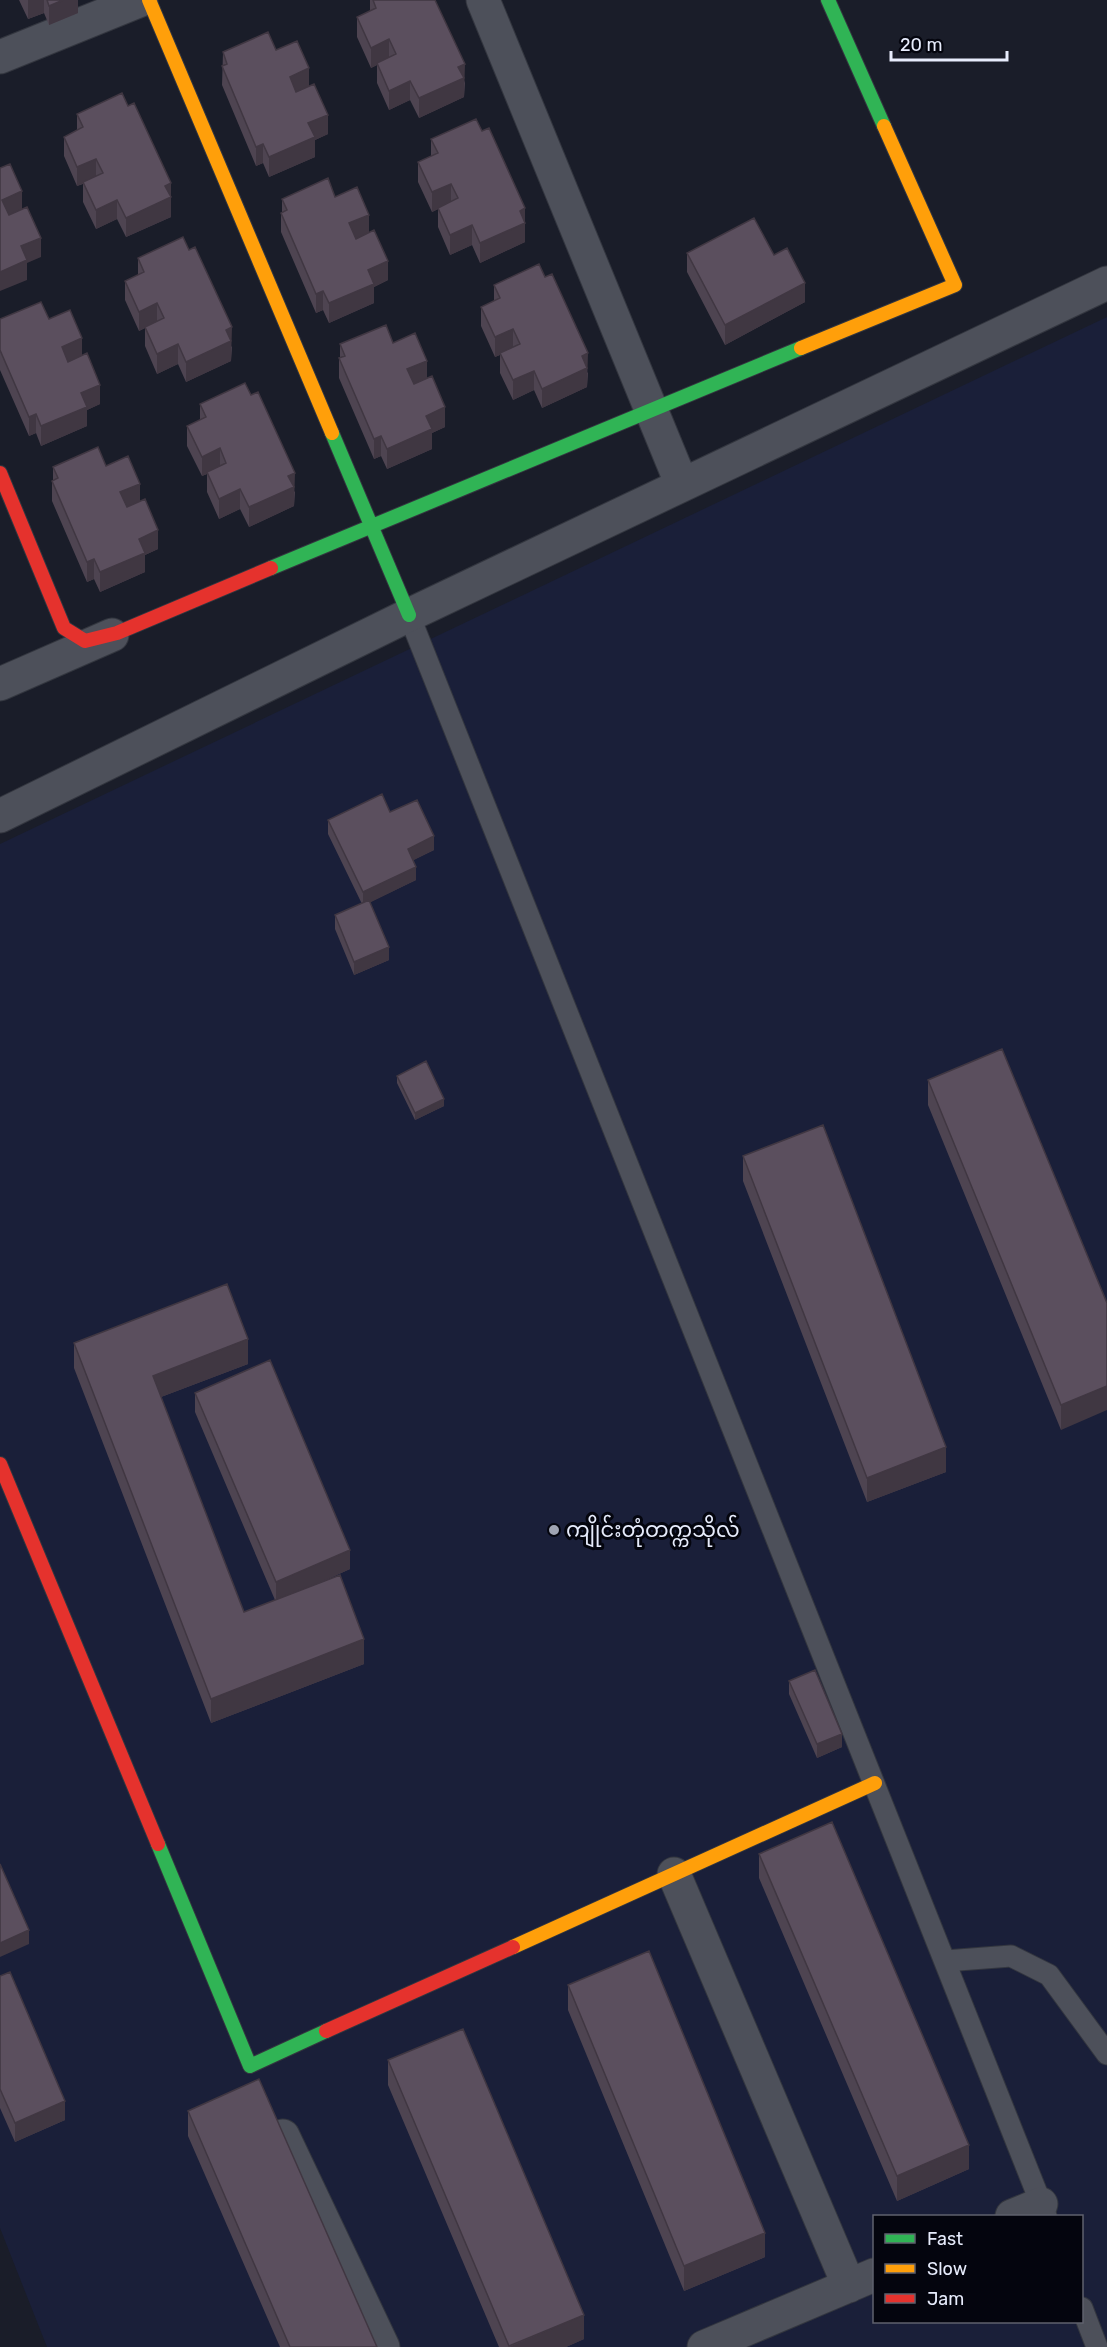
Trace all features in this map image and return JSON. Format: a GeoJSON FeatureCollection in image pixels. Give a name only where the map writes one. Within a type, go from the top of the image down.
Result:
{"type":"FeatureCollection","features":[{"type":"Feature","properties":{"kind":"street"},"geometry":{"type":"LineString","coordinates":[[0,57],[141,0]]}},
{"type":"Feature","properties":{"kind":"street"},"geometry":{"type":"LineString","coordinates":[[148,0],[409,615]]}},
{"type":"Feature","properties":{"kind":"street"},"geometry":{"type":"LineString","coordinates":[[483,0],[682,485]]}},
{"type":"Feature","properties":{"kind":"street"},"geometry":{"type":"LineString","coordinates":[[0,684],[651,409],[955,285],[828,0]]}},
{"type":"Feature","properties":{"kind":"street"},"geometry":{"type":"LineString","coordinates":[[0,816],[409,615],[1107,283]]}},
{"type":"Feature","properties":{"kind":"street"},"geometry":{"type":"LineString","coordinates":[[0,473],[64,628],[85,641],[117,633]]}},
{"type":"Feature","properties":{"kind":"street"},"geometry":{"type":"LineString","coordinates":[[0,1464],[260,2088],[383,2347]]}},
{"type":"Feature","properties":{"kind":"street"},"geometry":{"type":"LineString","coordinates":[[260,2088],[674,1874],[875,1784]]}},
{"type":"Feature","properties":{"kind":"street"},"geometry":{"type":"LineString","coordinates":[[674,1874],[862,2280],[704,2347]]}},
{"type":"Feature","properties":{"kind":"lane"},"geometry":{"type":"LineString","coordinates":[[409,615],[945,1960],[1033,2212]]}},
{"type":"Feature","properties":{"kind":"lane"},"geometry":{"type":"LineString","coordinates":[[945,1960],[1011,1956],[1049,1976],[1107,2054]]}},
{"type":"Feature","properties":{"kind":"lane"},"geometry":{"type":"LineString","coordinates":[[1083,2311],[1097,2347]]}},
{"type":"Feature","properties":{"kind":"shaded area","name":"ကျိုင်းတုံတက္ကသိုလ်"},"geometry":{"type":"Polygon","coordinates":[[[1107,317],[1107,2347],[47,2347],[0,2228],[0,844],[1107,317]]]}},
{"type":"Feature","properties":{"kind":"building"},"geometry":{"type":"Polygon","coordinates":[[[47,0],[63,0],[49,6],[47,0]]]}},
{"type":"Feature","properties":{"kind":"building"},"geometry":{"type":"Polygon","coordinates":[[[373,0],[435,0],[465,64],[458,67],[464,78],[419,98],[410,81],[389,91],[377,63],[396,54],[389,39],[371,48],[357,17],[376,8],[373,0]]]}},
{"type":"Feature","properties":{"kind":"building"},"geometry":{"type":"Polygon","coordinates":[[[268,32],[276,50],[297,41],[309,68],[290,77],[296,92],[314,84],[328,115],[308,123],[315,137],[269,157],[263,144],[256,147],[222,66],[227,64],[223,52],[268,32]]]}},
{"type":"Feature","properties":{"kind":"building"},"geometry":{"type":"Polygon","coordinates":[[[122,93],[128,106],[134,103],[171,183],[165,186],[171,197],[126,218],[117,200],[96,210],[83,182],[103,173],[96,159],[77,167],[64,137],[83,127],[77,114],[122,93]]]}},
{"type":"Feature","properties":{"kind":"building"},"geometry":{"type":"Polygon","coordinates":[[[476,119],[482,131],[489,128],[525,208],[520,211],[525,223],[480,243],[472,225],[450,235],[438,208],[458,198],[451,184],[432,192],[418,162],[438,153],[431,139],[476,119]]]}},
{"type":"Feature","properties":{"kind":"building"},"geometry":{"type":"Polygon","coordinates":[[[10,164],[22,191],[2,200],[9,215],[27,207],[41,238],[21,246],[27,260],[0,272],[0,168],[10,164]]]}},
{"type":"Feature","properties":{"kind":"building"},"geometry":{"type":"Polygon","coordinates":[[[328,178],[335,197],[357,187],[369,215],[349,223],[356,239],[374,230],[388,261],[368,270],[374,284],[329,303],[323,291],[316,294],[281,213],[287,210],[282,199],[328,178]]]}},
{"type":"Feature","properties":{"kind":"building"},"geometry":{"type":"Polygon","coordinates":[[[754,218],[774,255],[787,248],[805,283],[725,325],[687,253],[754,218]]]}},
{"type":"Feature","properties":{"kind":"building"},"geometry":{"type":"Polygon","coordinates":[[[183,237],[189,250],[195,247],[232,327],[226,330],[231,341],[186,362],[178,344],[157,354],[145,327],[164,318],[157,303],[139,312],[125,281],[144,272],[138,258],[183,237]]]}},
{"type":"Feature","properties":{"kind":"building"},"geometry":{"type":"Polygon","coordinates":[[[539,264],[545,277],[552,274],[588,353],[582,356],[587,368],[542,389],[534,371],[513,380],[500,353],[520,344],[513,329],[495,337],[481,307],[500,298],[494,285],[539,264]]]}},
{"type":"Feature","properties":{"kind":"building"},"geometry":{"type":"Polygon","coordinates":[[[41,302],[49,319],[70,310],[82,338],[62,347],[68,362],[87,353],[100,385],[81,393],[87,407],[41,426],[36,414],[29,417],[0,350],[0,319],[41,302]]]}},
{"type":"Feature","properties":{"kind":"building"},"geometry":{"type":"Polygon","coordinates":[[[386,325],[393,343],[415,333],[427,361],[407,369],[414,384],[432,376],[445,407],[426,416],[432,429],[387,449],[381,436],[374,439],[339,358],[345,356],[340,344],[386,325]]]}},
{"type":"Feature","properties":{"kind":"building"},"geometry":{"type":"Polygon","coordinates":[[[245,383],[251,395],[258,392],[295,473],[288,476],[294,487],[249,507],[240,489],[219,499],[207,472],[226,463],[220,448],[202,457],[187,426],[206,417],[200,404],[245,383]]]}},
{"type":"Feature","properties":{"kind":"building"},"geometry":{"type":"Polygon","coordinates":[[[98,447],[106,466],[128,456],[140,484],[120,492],[127,507],[145,499],[158,530],[139,539],[145,553],[100,572],[94,559],[87,562],[52,481],[58,478],[53,467],[98,447]]]}},
{"type":"Feature","properties":{"kind":"building"},"geometry":{"type":"Polygon","coordinates":[[[382,794],[390,812],[417,800],[434,836],[408,849],[416,867],[363,892],[328,820],[382,794]]]}},
{"type":"Feature","properties":{"kind":"building"},"geometry":{"type":"Polygon","coordinates":[[[369,900],[389,947],[354,962],[335,915],[369,900]]]}},
{"type":"Feature","properties":{"kind":"building"},"geometry":{"type":"Polygon","coordinates":[[[1002,1049],[1107,1303],[1107,1386],[1061,1405],[928,1080],[1002,1049]]]}},
{"type":"Feature","properties":{"kind":"building"},"geometry":{"type":"Polygon","coordinates":[[[426,1061],[444,1099],[415,1113],[397,1076],[426,1061]]]}},
{"type":"Feature","properties":{"kind":"building"},"geometry":{"type":"Polygon","coordinates":[[[823,1125],[946,1447],[867,1478],[743,1156],[823,1125]]]}},
{"type":"Feature","properties":{"kind":"building"},"geometry":{"type":"Polygon","coordinates":[[[227,1284],[248,1339],[153,1376],[244,1612],[340,1575],[364,1639],[211,1699],[74,1343],[227,1284]]]}},
{"type":"Feature","properties":{"kind":"building"},"geometry":{"type":"Polygon","coordinates":[[[270,1360],[350,1550],[276,1582],[195,1393],[270,1360]]]}},
{"type":"Feature","properties":{"kind":"building"},"geometry":{"type":"Polygon","coordinates":[[[815,1670],[842,1734],[817,1744],[789,1681],[815,1670]]]}},
{"type":"Feature","properties":{"kind":"building"},"geometry":{"type":"Polygon","coordinates":[[[832,1822],[969,2145],[897,2176],[759,1854],[832,1822]]]}},
{"type":"Feature","properties":{"kind":"building"},"geometry":{"type":"Polygon","coordinates":[[[0,1864],[29,1930],[0,1943],[0,1864]]]}},
{"type":"Feature","properties":{"kind":"building"},"geometry":{"type":"Polygon","coordinates":[[[649,1951],[765,2233],[684,2266],[568,1985],[649,1951]]]}},
{"type":"Feature","properties":{"kind":"building"},"geometry":{"type":"Polygon","coordinates":[[[10,1972],[65,2101],[15,2123],[0,2089],[0,1976],[10,1972]]]}},
{"type":"Feature","properties":{"kind":"building"},"geometry":{"type":"Polygon","coordinates":[[[463,2029],[584,2315],[509,2346],[388,2060],[463,2029]]]}},
{"type":"Feature","properties":{"kind":"building"},"geometry":{"type":"Polygon","coordinates":[[[259,2079],[377,2347],[290,2347],[188,2111],[259,2079]]]}},
{"type":"Feature","properties":{"kind":"traffic: fast"},"geometry":{"type":"LineString","coordinates":[[828,0],[884,126]]}},
{"type":"Feature","properties":{"kind":"traffic: fast"},"geometry":{"type":"LineString","coordinates":[[271,568],[801,348]]}},
{"type":"Feature","properties":{"kind":"traffic: fast"},"geometry":{"type":"LineString","coordinates":[[332,433],[409,615]]}},
{"type":"Feature","properties":{"kind":"traffic: fast"},"geometry":{"type":"LineString","coordinates":[[158,1844],[250,2066],[326,2031]]}},
{"type":"Feature","properties":{"kind":"traffic: slow"},"geometry":{"type":"LineString","coordinates":[[149,0],[332,433]]}},
{"type":"Feature","properties":{"kind":"traffic: slow"},"geometry":{"type":"LineString","coordinates":[[801,348],[955,285],[884,126]]}},
{"type":"Feature","properties":{"kind":"traffic: slow"},"geometry":{"type":"LineString","coordinates":[[513,1947],[875,1783]]}},
{"type":"Feature","properties":{"kind":"traffic: jam"},"geometry":{"type":"LineString","coordinates":[[0,473],[64,628],[85,641],[117,633],[271,568]]}},
{"type":"Feature","properties":{"kind":"traffic: jam"},"geometry":{"type":"LineString","coordinates":[[0,1464],[158,1844]]}},
{"type":"Feature","properties":{"kind":"traffic: jam"},"geometry":{"type":"LineString","coordinates":[[326,2031],[513,1947]]}},
{"type":"Feature","properties":{"kind":"place","name":"ကျိုင်းတုံတက္ကသိုလ်"},"geometry":{"type":"Point","coordinates":[554,1530]}}]}
